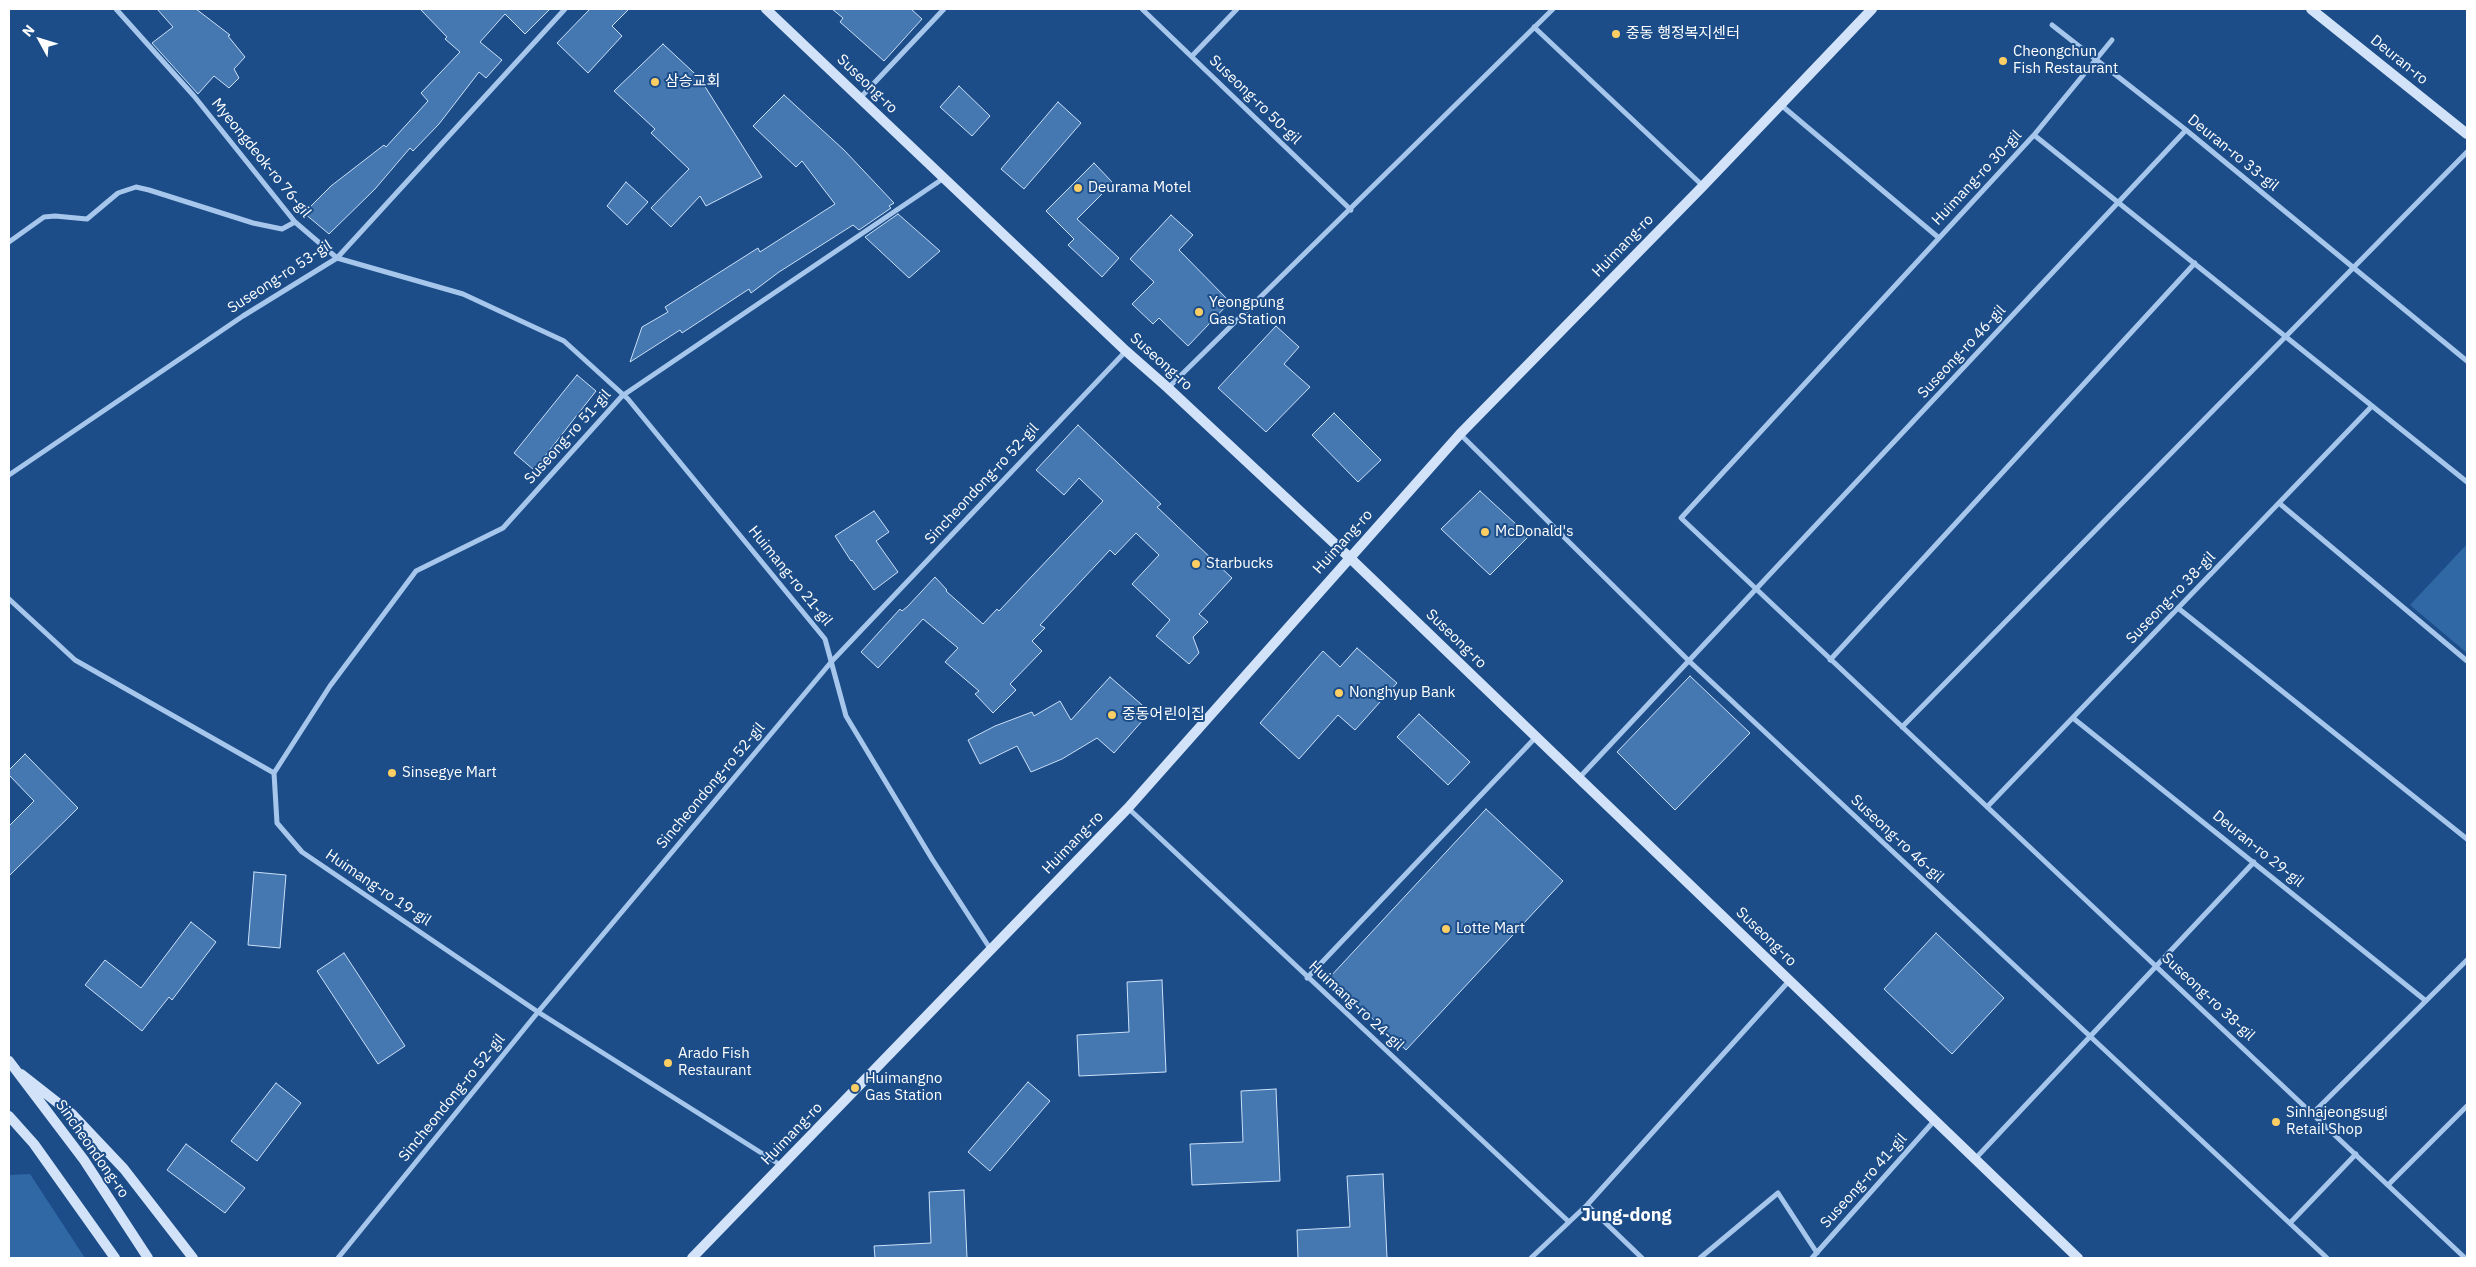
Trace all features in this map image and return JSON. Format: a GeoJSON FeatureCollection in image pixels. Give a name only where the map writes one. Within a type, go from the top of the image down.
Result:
{"type":"FeatureCollection","features":[{"type":"Feature","properties":{"kind":"main road","name":"Suseong-ro"},"geometry":{"type":"LineString","coordinates":[[766,9],[1126,351],[1349,557],[2078,1258]]}},
{"type":"Feature","properties":{"kind":"main road","name":"Huimang-ro"},"geometry":{"type":"LineString","coordinates":[[693,1258],[1128,808],[1460,434],[1703,186],[1872,9]]}},
{"type":"Feature","properties":{"kind":"main road","name":"Deuran-ro"},"geometry":{"type":"LineString","coordinates":[[2311,9],[2467,134]]}},
{"type":"Feature","properties":{"kind":"main road","name":"Sincheondong-ro"},"geometry":{"type":"LineString","coordinates":[[9,1061],[21,1074],[84,1160],[148,1258]]}},
{"type":"Feature","properties":{"kind":"main road"},"geometry":{"type":"LineString","coordinates":[[21,1074],[72,1114],[124,1170],[193,1258]]}},
{"type":"Feature","properties":{"kind":"main road"},"geometry":{"type":"LineString","coordinates":[[9,1116],[34,1144],[115,1258]]}},
{"type":"Feature","properties":{"kind":"street","name":"Myeongdeok-ro 76-gil"},"geometry":{"type":"LineString","coordinates":[[116,9],[194,96],[295,222],[337,258],[463,294],[564,341],[622,396]]}},
{"type":"Feature","properties":{"kind":"street","name":"Suseong-ro 53-gil"},"geometry":{"type":"LineString","coordinates":[[9,475],[243,316],[337,258],[565,9]]}},
{"type":"Feature","properties":{"kind":"street"},"geometry":{"type":"LineString","coordinates":[[860,98],[944,9]]}},
{"type":"Feature","properties":{"kind":"street","name":"Suseong-ro 50-gil"},"geometry":{"type":"LineString","coordinates":[[1142,9],[1351,210]]}},
{"type":"Feature","properties":{"kind":"street"},"geometry":{"type":"LineString","coordinates":[[1192,56],[1238,9]]}},
{"type":"Feature","properties":{"kind":"street"},"geometry":{"type":"LineString","coordinates":[[1168,388],[1351,210],[1553,9]]}},
{"type":"Feature","properties":{"kind":"street","name":"Deuran-ro 33-gil"},"geometry":{"type":"LineString","coordinates":[[2052,25],[2186,130],[2354,268]]}},
{"type":"Feature","properties":{"kind":"street"},"geometry":{"type":"LineString","coordinates":[[1534,27],[1703,186]]}},
{"type":"Feature","properties":{"kind":"street"},"geometry":{"type":"LineString","coordinates":[[2034,135],[2112,40]]}},
{"type":"Feature","properties":{"kind":"street","name":"Huimang-ro 30-gil"},"geometry":{"type":"LineString","coordinates":[[1781,105],[1939,238],[2034,135],[2287,337]]}},
{"type":"Feature","properties":{"kind":"street","name":"Suseong-ro 46-gil"},"geometry":{"type":"LineString","coordinates":[[1579,778],[2186,130]]}},
{"type":"Feature","properties":{"kind":"street"},"geometry":{"type":"LineString","coordinates":[[1902,727],[2467,152]]}},
{"type":"Feature","properties":{"kind":"street","name":"Suseong-ro 51-gil"},"geometry":{"type":"LineString","coordinates":[[274,773],[330,686],[416,571],[502,528],[622,396],[944,178]]}},
{"type":"Feature","properties":{"kind":"street"},"geometry":{"type":"LineString","coordinates":[[9,242],[44,217],[88,219],[118,193],[136,187],[253,223],[282,229],[295,222]]}},
{"type":"Feature","properties":{"kind":"street"},"geometry":{"type":"LineString","coordinates":[[1756,590],[1681,518],[1939,238]]}},
{"type":"Feature","properties":{"kind":"street"},"geometry":{"type":"LineString","coordinates":[[1830,660],[2195,263]]}},
{"type":"Feature","properties":{"kind":"street"},"geometry":{"type":"LineString","coordinates":[[2354,268],[2467,361]]}},
{"type":"Feature","properties":{"kind":"street"},"geometry":{"type":"LineString","coordinates":[[2287,337],[2467,482]]}},
{"type":"Feature","properties":{"kind":"street","name":"Sincheondong-ro 52-gil"},"geometry":{"type":"LineString","coordinates":[[338,1258],[538,1012],[832,661],[1126,351]]}},
{"type":"Feature","properties":{"kind":"street","name":"Huimang-ro 21-gil"},"geometry":{"type":"LineString","coordinates":[[622,396],[628,399],[825,639],[846,716],[932,859],[991,950]]}},
{"type":"Feature","properties":{"kind":"street","name":"Suseong-ro 38-gil"},"geometry":{"type":"LineString","coordinates":[[1987,807],[2372,406]]}},
{"type":"Feature","properties":{"kind":"street"},"geometry":{"type":"LineString","coordinates":[[1460,434],[1688,660]]}},
{"type":"Feature","properties":{"kind":"street"},"geometry":{"type":"LineString","coordinates":[[2279,503],[2467,661]]}},
{"type":"Feature","properties":{"kind":"street","name":"Suseong-ro 38-gil"},"geometry":{"type":"LineString","coordinates":[[1756,590],[2465,1258]]}},
{"type":"Feature","properties":{"kind":"street"},"geometry":{"type":"LineString","coordinates":[[9,599],[75,660],[274,773]]}},
{"type":"Feature","properties":{"kind":"street"},"geometry":{"type":"LineString","coordinates":[[2178,608],[2467,839]]}},
{"type":"Feature","properties":{"kind":"street","name":"Suseong-ro 46-gil"},"geometry":{"type":"LineString","coordinates":[[1688,660],[2090,1036]]}},
{"type":"Feature","properties":{"kind":"street","name":"Deuran-ro 29-gil"},"geometry":{"type":"LineString","coordinates":[[2073,718],[2426,1000]]}},
{"type":"Feature","properties":{"kind":"street"},"geometry":{"type":"LineString","coordinates":[[1307,978],[1536,737]]}},
{"type":"Feature","properties":{"kind":"street","name":"Huimang-ro 19-gil"},"geometry":{"type":"LineString","coordinates":[[274,773],[277,823],[302,852],[538,1012],[782,1166]]}},
{"type":"Feature","properties":{"kind":"street","name":"Huimang-ro 24-gil"},"geometry":{"type":"LineString","coordinates":[[1128,808],[1568,1221]]}},
{"type":"Feature","properties":{"kind":"street"},"geometry":{"type":"LineString","coordinates":[[1974,1159],[2254,862]]}},
{"type":"Feature","properties":{"kind":"street"},"geometry":{"type":"LineString","coordinates":[[2313,1113],[2467,960]]}},
{"type":"Feature","properties":{"kind":"street"},"geometry":{"type":"LineString","coordinates":[[1531,1258],[1587,1205],[1789,981]]}},
{"type":"Feature","properties":{"kind":"street"},"geometry":{"type":"LineString","coordinates":[[2090,1036],[2327,1258]]}},
{"type":"Feature","properties":{"kind":"street"},"geometry":{"type":"LineString","coordinates":[[2388,1185],[2467,1106]]}},
{"type":"Feature","properties":{"kind":"street","name":"Suseong-ro 41-gil"},"geometry":{"type":"LineString","coordinates":[[1812,1258],[1934,1121]]}},
{"type":"Feature","properties":{"kind":"street"},"geometry":{"type":"LineString","coordinates":[[2290,1223],[2356,1154]]}},
{"type":"Feature","properties":{"kind":"street"},"geometry":{"type":"LineString","coordinates":[[1700,1258],[1778,1193],[1817,1253]]}},
{"type":"Feature","properties":{"kind":"street"},"geometry":{"type":"LineString","coordinates":[[1587,1205],[1642,1258]]}},
{"type":"Feature","properties":{"kind":"shaded area"},"geometry":{"type":"Polygon","coordinates":[[[2467,544],[2467,653],[2410,605],[2467,544]]]}},
{"type":"Feature","properties":{"kind":"shaded area"},"geometry":{"type":"Polygon","coordinates":[[[30,1174],[85,1258],[9,1258],[9,1175],[30,1174]]]}},
{"type":"Feature","properties":{"kind":"building"},"geometry":{"type":"Polygon","coordinates":[[[157,9],[196,9],[230,35],[228,36],[245,57],[234,69],[239,78],[229,88],[214,76],[198,94],[152,43],[173,27],[157,9]]]}},
{"type":"Feature","properties":{"kind":"building"},"geometry":{"type":"Polygon","coordinates":[[[420,9],[550,9],[525,34],[505,14],[480,42],[502,60],[486,78],[479,72],[439,124],[413,151],[410,148],[375,189],[329,234],[304,213],[331,186],[384,145],[386,147],[428,101],[421,93],[460,52],[445,39],[447,37],[420,9]]]}},
{"type":"Feature","properties":{"kind":"building"},"geometry":{"type":"Polygon","coordinates":[[[590,9],[629,9],[612,26],[622,36],[588,73],[557,43],[590,9]]]}},
{"type":"Feature","properties":{"kind":"building"},"geometry":{"type":"Polygon","coordinates":[[[832,9],[911,9],[922,19],[884,61],[840,22],[843,18],[832,9]]]}},
{"type":"Feature","properties":{"kind":"building"},"geometry":{"type":"Polygon","coordinates":[[[663,44],[706,84],[704,85],[762,177],[706,206],[700,196],[671,227],[651,208],[689,169],[651,133],[655,129],[614,91],[663,44]]]}},
{"type":"Feature","properties":{"kind":"building"},"geometry":{"type":"Polygon","coordinates":[[[959,86],[990,116],[972,136],[940,107],[959,86]]]}},
{"type":"Feature","properties":{"kind":"building"},"geometry":{"type":"Polygon","coordinates":[[[784,95],[844,150],[894,203],[889,206],[891,208],[859,230],[853,225],[779,272],[751,293],[749,289],[682,333],[680,330],[630,362],[642,327],[668,312],[665,307],[758,248],[760,252],[835,204],[802,161],[796,167],[753,126],[784,95]]]}},
{"type":"Feature","properties":{"kind":"building"},"geometry":{"type":"Polygon","coordinates":[[[1058,102],[1081,123],[1024,189],[1001,169],[1058,102]]]}},
{"type":"Feature","properties":{"kind":"building"},"geometry":{"type":"Polygon","coordinates":[[[1094,163],[1113,183],[1077,219],[1119,258],[1102,277],[1068,245],[1074,239],[1046,211],[1094,163]]]}},
{"type":"Feature","properties":{"kind":"building"},"geometry":{"type":"Polygon","coordinates":[[[626,182],[648,202],[627,225],[607,206],[626,182]]]}},
{"type":"Feature","properties":{"kind":"building"},"geometry":{"type":"Polygon","coordinates":[[[898,214],[940,251],[909,278],[865,237],[898,214]]]}},
{"type":"Feature","properties":{"kind":"building"},"geometry":{"type":"Polygon","coordinates":[[[1171,215],[1193,235],[1179,250],[1230,302],[1188,346],[1159,318],[1153,324],[1132,304],[1154,282],[1130,259],[1171,215]]]}},
{"type":"Feature","properties":{"kind":"building"},"geometry":{"type":"Polygon","coordinates":[[[1276,326],[1299,347],[1284,364],[1310,387],[1266,432],[1218,388],[1276,326]]]}},
{"type":"Feature","properties":{"kind":"building"},"geometry":{"type":"Polygon","coordinates":[[[577,375],[596,391],[534,470],[514,453],[577,375]]]}},
{"type":"Feature","properties":{"kind":"building"},"geometry":{"type":"Polygon","coordinates":[[[1334,413],[1381,460],[1358,482],[1312,435],[1334,413]]]}},
{"type":"Feature","properties":{"kind":"building"},"geometry":{"type":"Polygon","coordinates":[[[1078,425],[1161,504],[1157,507],[1232,578],[1199,614],[1208,622],[1193,637],[1199,653],[1189,664],[1156,636],[1170,620],[1132,584],[1159,555],[1136,533],[1115,555],[1110,550],[1040,625],[1045,628],[1032,641],[1042,651],[1010,684],[1016,690],[993,713],[975,694],[979,691],[945,662],[958,648],[923,619],[878,668],[861,652],[900,609],[902,611],[908,606],[935,577],[946,591],[983,624],[997,609],[999,611],[1103,501],[1079,478],[1064,495],[1036,470],[1078,425]]]}},
{"type":"Feature","properties":{"kind":"building","name":"McDonald's"},"geometry":{"type":"Polygon","coordinates":[[[1480,491],[1529,536],[1490,575],[1441,529],[1480,491]]]}},
{"type":"Feature","properties":{"kind":"building"},"geometry":{"type":"Polygon","coordinates":[[[874,511],[889,532],[876,541],[898,572],[874,590],[851,561],[835,536],[874,511]]]}},
{"type":"Feature","properties":{"kind":"building"},"geometry":{"type":"Polygon","coordinates":[[[1357,648],[1397,683],[1355,730],[1338,715],[1299,759],[1260,723],[1323,651],[1340,667],[1357,648]]]}},
{"type":"Feature","properties":{"kind":"building"},"geometry":{"type":"Polygon","coordinates":[[[1690,676],[1750,733],[1675,810],[1617,752],[1690,676]]]}},
{"type":"Feature","properties":{"kind":"building"},"geometry":{"type":"Polygon","coordinates":[[[1110,677],[1150,712],[1114,753],[1097,738],[1062,759],[1031,772],[1017,746],[980,764],[968,740],[995,726],[1032,712],[1034,716],[1060,701],[1071,720],[1110,677]]]}},
{"type":"Feature","properties":{"kind":"building"},"geometry":{"type":"Polygon","coordinates":[[[1419,714],[1470,762],[1448,785],[1397,737],[1419,714]]]}},
{"type":"Feature","properties":{"kind":"building"},"geometry":{"type":"Polygon","coordinates":[[[25,754],[78,808],[9,876],[9,826],[34,801],[9,775],[9,770],[25,754]]]}},
{"type":"Feature","properties":{"kind":"building","name":"Lotte Mart"},"geometry":{"type":"Polygon","coordinates":[[[1486,809],[1563,881],[1406,1050],[1329,978],[1486,809]]]}},
{"type":"Feature","properties":{"kind":"building"},"geometry":{"type":"Polygon","coordinates":[[[254,872],[286,875],[280,948],[248,945],[254,872]]]}},
{"type":"Feature","properties":{"kind":"building"},"geometry":{"type":"Polygon","coordinates":[[[191,922],[216,942],[172,1000],[169,997],[142,1031],[85,985],[105,960],[141,988],[191,922]]]}},
{"type":"Feature","properties":{"kind":"building"},"geometry":{"type":"Polygon","coordinates":[[[1936,933],[2004,998],[1952,1054],[1884,989],[1936,933]]]}},
{"type":"Feature","properties":{"kind":"building"},"geometry":{"type":"Polygon","coordinates":[[[344,953],[405,1046],[378,1064],[317,971],[344,953]]]}},
{"type":"Feature","properties":{"kind":"building"},"geometry":{"type":"Polygon","coordinates":[[[1162,980],[1166,1072],[1079,1076],[1077,1035],[1129,1032],[1127,982],[1162,980]]]}},
{"type":"Feature","properties":{"kind":"building"},"geometry":{"type":"Polygon","coordinates":[[[1028,1082],[1050,1101],[990,1171],[968,1152],[1028,1082]]]}},
{"type":"Feature","properties":{"kind":"building"},"geometry":{"type":"Polygon","coordinates":[[[276,1083],[301,1103],[257,1161],[231,1141],[276,1083]]]}},
{"type":"Feature","properties":{"kind":"building"},"geometry":{"type":"Polygon","coordinates":[[[1276,1089],[1280,1181],[1192,1185],[1190,1144],[1243,1142],[1241,1091],[1276,1089]]]}},
{"type":"Feature","properties":{"kind":"building"},"geometry":{"type":"Polygon","coordinates":[[[186,1144],[245,1188],[225,1213],[167,1170],[186,1144]]]}},
{"type":"Feature","properties":{"kind":"building"},"geometry":{"type":"Polygon","coordinates":[[[1383,1174],[1387,1258],[1298,1258],[1297,1230],[1350,1227],[1347,1176],[1383,1174]]]}},
{"type":"Feature","properties":{"kind":"building"},"geometry":{"type":"Polygon","coordinates":[[[964,1190],[967,1258],[875,1258],[874,1246],[931,1243],[929,1192],[964,1190]]]}},
{"type":"Feature","properties":{"kind":"place","name":"중동 행정복지센터"},"geometry":{"type":"Point","coordinates":[1616,34]}},
{"type":"Feature","properties":{"kind":"place","name":"Cheongchun Fish Restaurant"},"geometry":{"type":"Point","coordinates":[2003,61]}},
{"type":"Feature","properties":{"kind":"place","name":"삼승교회"},"geometry":{"type":"Point","coordinates":[655,82]}},
{"type":"Feature","properties":{"kind":"place","name":"Deurama Motel"},"geometry":{"type":"Point","coordinates":[1078,188]}},
{"type":"Feature","properties":{"kind":"place","name":"Yeongpung Gas Station"},"geometry":{"type":"Point","coordinates":[1199,312]}},
{"type":"Feature","properties":{"kind":"place","name":"McDonald's"},"geometry":{"type":"Point","coordinates":[1485,532]}},
{"type":"Feature","properties":{"kind":"place","name":"Starbucks"},"geometry":{"type":"Point","coordinates":[1196,564]}},
{"type":"Feature","properties":{"kind":"place","name":"Nonghyup Bank"},"geometry":{"type":"Point","coordinates":[1339,693]}},
{"type":"Feature","properties":{"kind":"place","name":"중동어린이집"},"geometry":{"type":"Point","coordinates":[1112,715]}},
{"type":"Feature","properties":{"kind":"place","name":"Sinsegye Mart"},"geometry":{"type":"Point","coordinates":[392,773]}},
{"type":"Feature","properties":{"kind":"place","name":"Lotte Mart"},"geometry":{"type":"Point","coordinates":[1446,929]}},
{"type":"Feature","properties":{"kind":"place","name":"Arado Fish Restaurant"},"geometry":{"type":"Point","coordinates":[668,1063]}},
{"type":"Feature","properties":{"kind":"place","name":"Huimangno Gas Station"},"geometry":{"type":"Point","coordinates":[855,1088]}},
{"type":"Feature","properties":{"kind":"place","name":"Sinhajeongsugi Retail Shop"},"geometry":{"type":"Point","coordinates":[2276,1122]}},
{"type":"Feature","properties":{"kind":"district","name":"Jung-dong"},"geometry":{"type":"Point","coordinates":[1626,1216]}}]}
